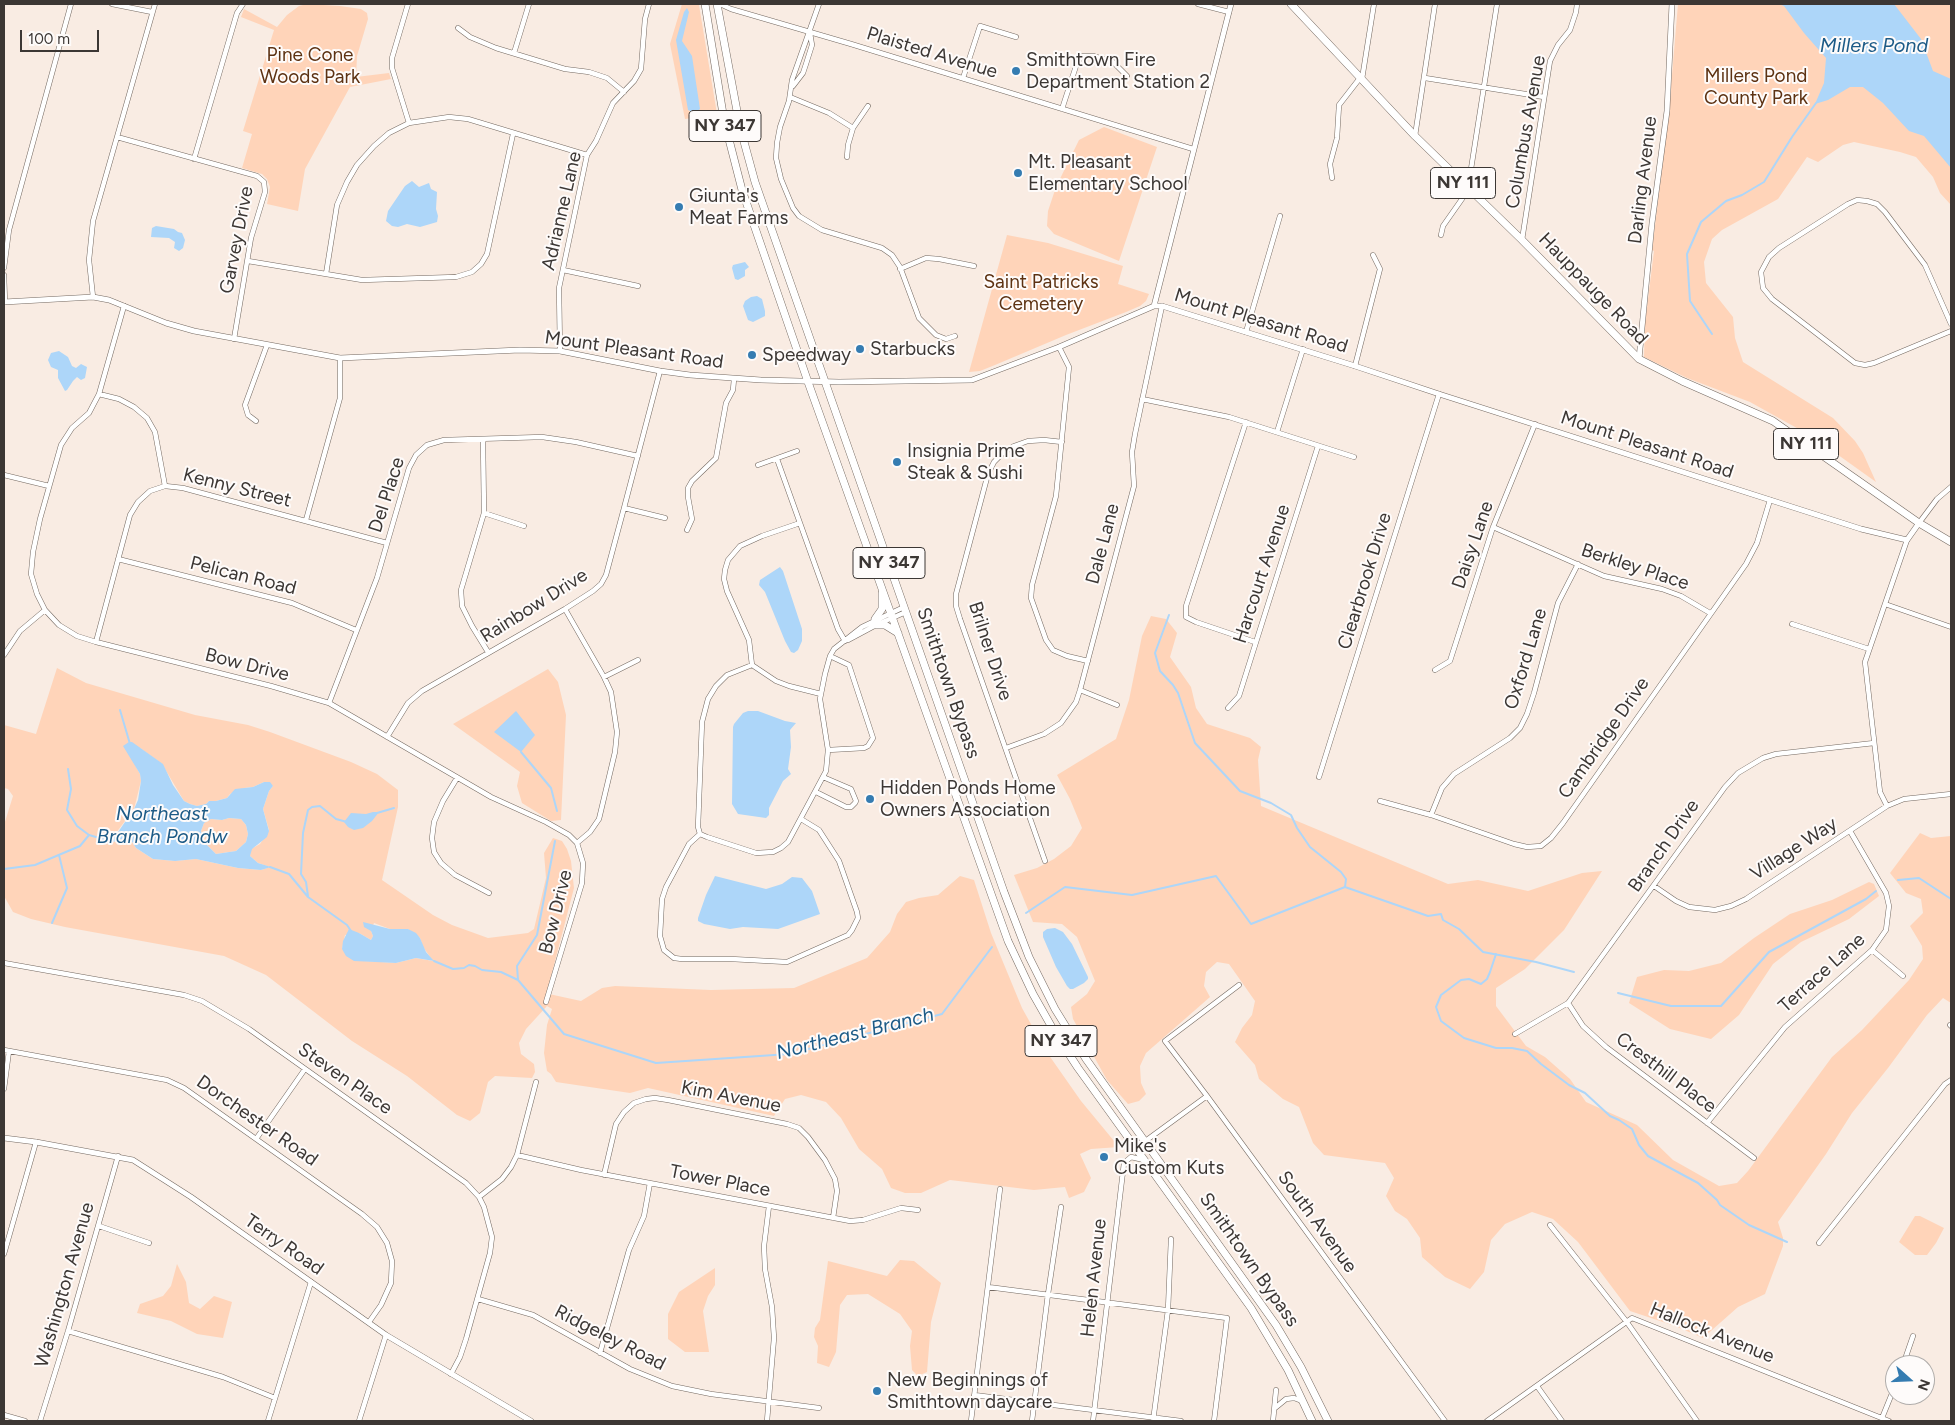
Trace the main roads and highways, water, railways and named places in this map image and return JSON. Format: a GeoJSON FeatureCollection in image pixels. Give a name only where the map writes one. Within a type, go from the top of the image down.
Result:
{"type":"FeatureCollection","features":[{"type":"Feature","properties":{"kind":"main road","name":"Smithtown Bypass"},"geometry":{"type":"LineString","coordinates":[[704,4],[721,103],[737,172],[808,382],[985,880],[1020,968],[1066,1050],[1251,1308],[1279,1354],[1312,1421]]}},
{"type":"Feature","properties":{"kind":"main road","name":"Smithtown Bypass"},"geometry":{"type":"LineString","coordinates":[[718,4],[738,118],[750,164],[1004,892],[1029,957],[1048,996],[1074,1041],[1276,1325],[1301,1367],[1328,1421]]}},
{"type":"Feature","properties":{"kind":"main road","name":"Hauppauge Road"},"geometry":{"type":"LineString","coordinates":[[1291,4],[1415,136],[1522,240],[1639,359],[1682,381],[1773,421],[1919,523],[1951,542]]}},
{"type":"Feature","properties":{"kind":"main road"},"geometry":{"type":"LineString","coordinates":[[881,583],[882,609],[876,622],[886,625],[899,634]]}},
{"type":"Feature","properties":{"kind":"water","name":"Millers Pond"},"geometry":{"type":"Polygon","coordinates":[[[1779,4],[1894,4],[1921,39],[1933,71],[1951,79],[1951,168],[1924,136],[1909,131],[1883,103],[1863,87],[1850,87],[1828,100],[1815,104],[1824,83],[1826,58],[1784,6],[1779,4]]]}},
{"type":"Feature","properties":{"kind":"water"},"geometry":{"type":"Polygon","coordinates":[[[687,8],[689,12],[682,41],[692,56],[700,109],[695,113],[688,110],[676,40],[684,12],[687,8]]]}},
{"type":"Feature","properties":{"kind":"water"},"geometry":{"type":"Polygon","coordinates":[[[412,181],[419,187],[429,183],[431,189],[437,192],[437,222],[420,227],[407,224],[398,227],[392,226],[386,221],[388,211],[405,186],[412,181]]]}},
{"type":"Feature","properties":{"kind":"water"},"geometry":{"type":"Polygon","coordinates":[[[156,226],[174,229],[182,233],[185,240],[183,248],[179,251],[174,248],[175,242],[169,238],[151,237],[152,228],[156,226]]]}},
{"type":"Feature","properties":{"kind":"water"},"geometry":{"type":"Polygon","coordinates":[[[745,262],[749,267],[745,270],[745,276],[738,280],[735,279],[733,265],[745,262]]]}},
{"type":"Feature","properties":{"kind":"water"},"geometry":{"type":"Polygon","coordinates":[[[757,296],[762,299],[765,316],[753,322],[748,320],[743,306],[745,301],[757,296]]]}},
{"type":"Feature","properties":{"kind":"water"},"geometry":{"type":"Polygon","coordinates":[[[59,351],[68,357],[72,366],[76,368],[81,364],[87,367],[85,378],[81,380],[77,377],[65,391],[58,378],[58,370],[51,367],[48,360],[51,353],[59,351]]]}},
{"type":"Feature","properties":{"kind":"water"},"geometry":{"type":"Polygon","coordinates":[[[780,567],[802,629],[802,641],[798,650],[794,653],[791,652],[785,641],[765,592],[759,585],[760,580],[780,567]]]}},
{"type":"Feature","properties":{"kind":"water"},"geometry":{"type":"Polygon","coordinates":[[[516,711],[535,735],[521,752],[494,732],[516,711]]]}},
{"type":"Feature","properties":{"kind":"water"},"geometry":{"type":"Polygon","coordinates":[[[758,711],[796,723],[790,730],[791,747],[788,769],[791,774],[783,781],[766,818],[738,814],[732,804],[733,727],[743,713],[758,711]]]}},
{"type":"Feature","properties":{"kind":"water","name":"Northeast Branch Pondw"},"geometry":{"type":"Polygon","coordinates":[[[132,742],[163,764],[173,785],[184,801],[197,806],[206,804],[209,801],[227,798],[235,789],[253,787],[264,782],[270,782],[273,786],[269,791],[263,809],[269,831],[267,837],[252,849],[250,856],[258,863],[271,867],[261,870],[238,868],[196,859],[175,861],[153,859],[136,848],[129,837],[109,843],[104,842],[102,839],[116,835],[138,800],[141,781],[140,774],[123,746],[132,742]],[[211,819],[204,823],[201,831],[204,842],[216,854],[236,851],[246,842],[248,834],[246,825],[241,819],[211,819]]]}},
{"type":"Feature","properties":{"kind":"water"},"geometry":{"type":"Polygon","coordinates":[[[379,812],[363,828],[354,830],[344,822],[351,813],[366,814],[379,812]]]}},
{"type":"Feature","properties":{"kind":"water"},"geometry":{"type":"Polygon","coordinates":[[[715,876],[766,889],[782,884],[792,877],[802,878],[812,891],[820,914],[778,929],[743,927],[730,929],[704,924],[698,921],[698,918],[715,876]]]}},
{"type":"Feature","properties":{"kind":"water"},"geometry":{"type":"Polygon","coordinates":[[[363,922],[390,929],[408,929],[416,933],[426,952],[434,961],[416,958],[396,963],[354,961],[346,956],[342,949],[343,941],[349,929],[371,940],[373,936],[371,931],[364,927],[363,922]]]}},
{"type":"Feature","properties":{"kind":"water"},"geometry":{"type":"Polygon","coordinates":[[[1055,928],[1063,932],[1072,944],[1088,977],[1084,983],[1073,989],[1067,986],[1056,967],[1043,937],[1043,932],[1047,929],[1055,928]]]}},
{"type":"Feature","properties":{"kind":"waterway"},"geometry":{"type":"LineString","coordinates":[[1712,334],[1690,301],[1687,254],[1701,222],[1726,201],[1742,195],[1764,182],[1816,103]]}},
{"type":"Feature","properties":{"kind":"waterway"},"geometry":{"type":"LineString","coordinates":[[1169,615],[1155,653],[1160,671],[1178,693],[1195,743],[1240,791],[1271,803],[1291,815],[1310,847],[1341,872],[1346,879],[1345,887]]}},
{"type":"Feature","properties":{"kind":"waterway","name":"Northeast Branch"},"geometry":{"type":"LineString","coordinates":[[120,710],[130,744]]}},
{"type":"Feature","properties":{"kind":"waterway"},"geometry":{"type":"LineString","coordinates":[[521,752],[551,788],[557,811]]}},
{"type":"Feature","properties":{"kind":"waterway"},"geometry":{"type":"LineString","coordinates":[[68,769],[71,789],[67,810],[77,826],[89,835],[103,839]]}},
{"type":"Feature","properties":{"kind":"waterway"},"geometry":{"type":"LineString","coordinates":[[308,896],[306,882],[301,874],[303,833],[308,810],[312,807],[320,806],[336,819],[347,822]]}},
{"type":"Feature","properties":{"kind":"waterway"},"geometry":{"type":"LineString","coordinates":[[377,813],[394,808]]}},
{"type":"Feature","properties":{"kind":"waterway"},"geometry":{"type":"LineString","coordinates":[[4,869],[35,865],[80,846],[89,835]]}},
{"type":"Feature","properties":{"kind":"waterway"},"geometry":{"type":"LineString","coordinates":[[518,980],[517,966],[537,935],[555,841]]}},
{"type":"Feature","properties":{"kind":"waterway"},"geometry":{"type":"LineString","coordinates":[[52,923],[67,888],[59,855]]}},
{"type":"Feature","properties":{"kind":"waterway","name":"Northeast Branch"},"geometry":{"type":"LineString","coordinates":[[270,867],[289,874],[308,897],[347,925],[351,931]]}},
{"type":"Feature","properties":{"kind":"waterway","name":"Northeast Branch"},"geometry":{"type":"LineString","coordinates":[[1026,913],[1065,887],[1132,895],[1216,876],[1251,924],[1345,887],[1428,916],[1441,914],[1443,920],[1459,929],[1483,952],[1536,962],[1574,972]]}},
{"type":"Feature","properties":{"kind":"waterway","name":"Northeast Branch"},"geometry":{"type":"LineString","coordinates":[[1898,880],[1919,878],[1951,899]]}},
{"type":"Feature","properties":{"kind":"waterway","name":"Northeast Branch"},"geometry":{"type":"LineString","coordinates":[[1618,993],[1671,1006],[1721,1006],[1769,952],[1866,899],[1876,891]]}},
{"type":"Feature","properties":{"kind":"waterway","name":"Northeast Branch"},"geometry":{"type":"LineString","coordinates":[[434,961],[453,969],[464,968],[469,965],[482,970],[501,972],[518,980],[564,1034],[656,1063],[789,1054],[942,1014],[992,947]]}},
{"type":"Feature","properties":{"kind":"waterway"},"geometry":{"type":"LineString","coordinates":[[1496,954],[1487,979],[1481,984],[1469,979],[1461,980],[1441,995],[1436,1007],[1441,1021],[1464,1038],[1496,1048],[1512,1048],[1527,1051],[1569,1085],[1585,1093],[1610,1116],[1632,1129],[1639,1145],[1648,1156],[1698,1183],[1720,1205],[1749,1225],[1787,1242]]}},
{"type":"Feature","properties":{"kind":"place","name":"Smithtown Fire Department Station 2"},"geometry":{"type":"Point","coordinates":[1016,71]}},
{"type":"Feature","properties":{"kind":"place","name":"Mt. Pleasant Elementary School"},"geometry":{"type":"Point","coordinates":[1018,173]}},
{"type":"Feature","properties":{"kind":"place","name":"Giunta's Meat Farms"},"geometry":{"type":"Point","coordinates":[679,207]}},
{"type":"Feature","properties":{"kind":"place","name":"Starbucks"},"geometry":{"type":"Point","coordinates":[860,349]}},
{"type":"Feature","properties":{"kind":"place","name":"Speedway"},"geometry":{"type":"Point","coordinates":[752,355]}},
{"type":"Feature","properties":{"kind":"place","name":"Insignia Prime Steak & Sushi"},"geometry":{"type":"Point","coordinates":[897,462]}},
{"type":"Feature","properties":{"kind":"place","name":"Hidden Ponds Home Owners Association"},"geometry":{"type":"Point","coordinates":[870,799]}},
{"type":"Feature","properties":{"kind":"place","name":"Mike's Custom Kuts"},"geometry":{"type":"Point","coordinates":[1104,1157]}},
{"type":"Feature","properties":{"kind":"place","name":"New Beginnings of Smithtown daycare"},"geometry":{"type":"Point","coordinates":[877,1391]}},
{"type":"Feature","properties":{"kind":"park label","name":"Pine Cone Woods Park"},"geometry":{"type":"Point","coordinates":[310,66]}},
{"type":"Feature","properties":{"kind":"park label","name":"Millers Pond County Park"},"geometry":{"type":"Point","coordinates":[1756,87]}},
{"type":"Feature","properties":{"kind":"park label","name":"Saint Patricks Cemetery"},"geometry":{"type":"Point","coordinates":[1041,293]}}]}
